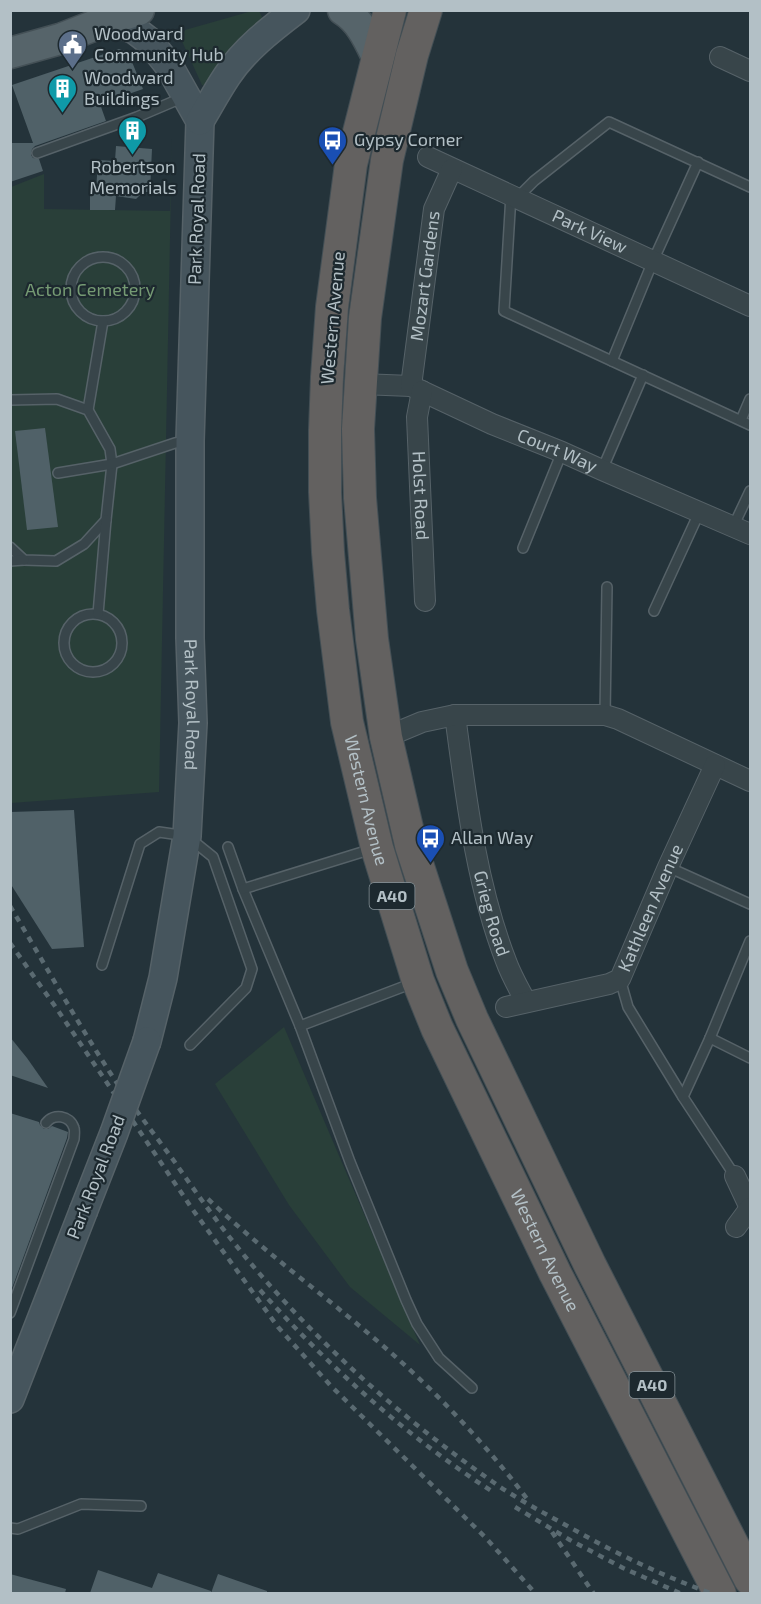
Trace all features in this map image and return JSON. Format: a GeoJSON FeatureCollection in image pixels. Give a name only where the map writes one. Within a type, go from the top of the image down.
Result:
{"type":"FeatureCollection","features":[{"type":"Feature","properties":{"kind":"highway","name":"Western Avenue"},"geometry":{"type":"LineString","coordinates":[[390,10],[351,164],[332,307],[325,430],[325,492],[333,610],[347,722],[377,848],[418,981],[437,1028],[555,1273],[720,1593]]}},
{"type":"Feature","properties":{"kind":"highway","name":"Western Avenue"},"geometry":{"type":"LineString","coordinates":[[426,10],[412,55],[387,160],[365,318],[358,429],[360,498],[372,639],[386,737],[411,845],[452,971],[472,1019],[590,1264],[750,1580]]}},
{"type":"Feature","properties":{"kind":"highway"},"geometry":{"type":"LineString","coordinates":[[412,55],[448,10]]}},
{"type":"Feature","properties":{"kind":"main road"},"geometry":{"type":"LineString","coordinates":[[10,53],[60,39],[139,10]]}},
{"type":"Feature","properties":{"kind":"main road"},"geometry":{"type":"LineString","coordinates":[[200,121],[228,75],[273,28],[296,10]]}},
{"type":"Feature","properties":{"kind":"main road"},"geometry":{"type":"LineString","coordinates":[[344,10],[366,34],[378,59]]}},
{"type":"Feature","properties":{"kind":"main road","name":"Park Royal Road"},"geometry":{"type":"LineString","coordinates":[[10,1399],[114,1133],[147,1041],[163,978],[187,836],[193,723],[190,638],[190,441],[200,121],[167,63],[149,41],[136,31],[111,19]]}},
{"type":"Feature","properties":{"kind":"street"},"geometry":{"type":"LineString","coordinates":[[720,57],[750,71]]}},
{"type":"Feature","properties":{"kind":"street","name":"Park View"},"geometry":{"type":"LineString","coordinates":[[428,157],[750,306]]}},
{"type":"Feature","properties":{"kind":"street","name":"Mozart Gardens"},"geometry":{"type":"LineString","coordinates":[[417,388],[434,209],[452,169]]}},
{"type":"Feature","properties":{"kind":"street","name":"Court Way"},"geometry":{"type":"LineString","coordinates":[[361,384],[388,384],[417,388],[492,424],[562,452],[742,531]]}},
{"type":"Feature","properties":{"kind":"street","name":"Holst Road"},"geometry":{"type":"LineString","coordinates":[[417,388],[425,601]]}},
{"type":"Feature","properties":{"kind":"street"},"geometry":{"type":"LineString","coordinates":[[386,737],[425,722],[455,715],[605,715],[750,781]]}},
{"type":"Feature","properties":{"kind":"street","name":"Grieg Road"},"geometry":{"type":"LineString","coordinates":[[455,715],[474,845],[490,911],[506,962],[526,1002]]}},
{"type":"Feature","properties":{"kind":"street","name":"Kathleen Avenue"},"geometry":{"type":"LineString","coordinates":[[506,1007],[609,984],[620,978],[715,765]]}},
{"type":"Feature","properties":{"kind":"street"},"geometry":{"type":"LineString","coordinates":[[735,1176],[750,1208],[736,1227]]}},
{"type":"Feature","properties":{"kind":"lane"},"geometry":{"type":"LineString","coordinates":[[37,153],[187,96]]}},
{"type":"Feature","properties":{"kind":"lane"},"geometry":{"type":"LineString","coordinates":[[750,187],[609,122],[514,197],[504,311],[750,425]]}},
{"type":"Feature","properties":{"kind":"lane"},"geometry":{"type":"LineString","coordinates":[[612,361],[653,261],[699,162]]}},
{"type":"Feature","properties":{"kind":"lane"},"geometry":{"type":"LineString","coordinates":[[103,257],[123,264],[131,273],[135,283],[131,304],[123,313],[103,321],[84,315],[77,308],[71,289],[72,279],[83,263],[92,258],[103,257]]}},
{"type":"Feature","properties":{"kind":"lane"},"geometry":{"type":"LineString","coordinates":[[87,410],[103,321]]}},
{"type":"Feature","properties":{"kind":"lane"},"geometry":{"type":"LineString","coordinates":[[602,470],[643,375]]}},
{"type":"Feature","properties":{"kind":"lane"},"geometry":{"type":"LineString","coordinates":[[10,407],[22,399]]}},
{"type":"Feature","properties":{"kind":"lane"},"geometry":{"type":"LineString","coordinates":[[10,400],[57,399],[87,410],[110,449],[111,464],[98,614]]}},
{"type":"Feature","properties":{"kind":"lane"},"geometry":{"type":"LineString","coordinates":[[741,420],[750,399]]}},
{"type":"Feature","properties":{"kind":"lane"},"geometry":{"type":"LineString","coordinates":[[58,472],[111,464],[175,443],[190,441]]}},
{"type":"Feature","properties":{"kind":"lane"},"geometry":{"type":"LineString","coordinates":[[523,548],[562,452]]}},
{"type":"Feature","properties":{"kind":"lane"},"geometry":{"type":"LineString","coordinates":[[742,531],[750,491]]}},
{"type":"Feature","properties":{"kind":"lane"},"geometry":{"type":"LineString","coordinates":[[654,611],[699,513]]}},
{"type":"Feature","properties":{"kind":"lane"},"geometry":{"type":"LineString","coordinates":[[10,561],[56,561],[84,544],[106,520]]}},
{"type":"Feature","properties":{"kind":"lane"},"geometry":{"type":"LineString","coordinates":[[10,547],[24,560]]}},
{"type":"Feature","properties":{"kind":"lane"},"geometry":{"type":"LineString","coordinates":[[605,715],[607,587]]}},
{"type":"Feature","properties":{"kind":"lane"},"geometry":{"type":"LineString","coordinates":[[98,614],[115,624],[123,641],[118,659],[103,671],[94,673],[75,667],[69,660],[64,640],[72,623],[80,617],[98,614]]}},
{"type":"Feature","properties":{"kind":"lane"},"geometry":{"type":"LineString","coordinates":[[102,965],[140,844],[159,831],[187,836],[213,857],[252,969],[246,988],[190,1045]]}},
{"type":"Feature","properties":{"kind":"lane"},"geometry":{"type":"LineString","coordinates":[[228,847],[300,1026],[350,1162],[405,1300],[439,1358],[472,1388]]}},
{"type":"Feature","properties":{"kind":"lane"},"geometry":{"type":"LineString","coordinates":[[243,889],[377,848]]}},
{"type":"Feature","properties":{"kind":"lane"},"geometry":{"type":"LineString","coordinates":[[668,867],[750,904]]}},
{"type":"Feature","properties":{"kind":"lane"},"geometry":{"type":"LineString","coordinates":[[683,1097],[750,941]]}},
{"type":"Feature","properties":{"kind":"lane"},"geometry":{"type":"LineString","coordinates":[[620,978],[628,1007],[735,1176]]}},
{"type":"Feature","properties":{"kind":"lane"},"geometry":{"type":"LineString","coordinates":[[300,1026],[418,981]]}},
{"type":"Feature","properties":{"kind":"lane"},"geometry":{"type":"LineString","coordinates":[[710,1038],[750,1058]]}},
{"type":"Feature","properties":{"kind":"lane"},"geometry":{"type":"LineString","coordinates":[[10,1313],[74,1138],[75,1129],[64,1118],[55,1116],[46,1123]]}},
{"type":"Feature","properties":{"kind":"lane"},"geometry":{"type":"LineString","coordinates":[[10,1528],[18,1529],[81,1504],[141,1506]]}},
{"type":"Feature","properties":{"kind":"green space"},"geometry":{"type":"Polygon","coordinates":[[[259,11],[265,23],[211,86],[202,85],[180,37],[185,30],[259,11]]]}},
{"type":"Feature","properties":{"kind":"green space","name":"Acton Cemetery"},"geometry":{"type":"Polygon","coordinates":[[[172,138],[159,792],[11,803],[11,187],[44,174],[44,209],[170,211],[172,138]]]}},
{"type":"Feature","properties":{"kind":"green space"},"geometry":{"type":"Polygon","coordinates":[[[284,1027],[420,1345],[350,1287],[289,1205],[215,1084],[284,1027]]]}},
{"type":"Feature","properties":{"kind":"building","name":"Woodward Buildings"},"geometry":{"type":"Polygon","coordinates":[[[119,49],[128,52],[143,89],[100,104],[106,121],[35,146],[31,155],[39,159],[43,171],[10,182],[10,143],[33,143],[12,85],[119,49]]]}},
{"type":"Feature","properties":{"kind":"building"},"geometry":{"type":"Polygon","coordinates":[[[116,146],[152,149],[150,192],[143,192],[136,199],[116,196],[115,210],[90,210],[90,191],[96,191],[98,160],[115,161],[116,146]]]}},
{"type":"Feature","properties":{"kind":"building"},"geometry":{"type":"Polygon","coordinates":[[[45,428],[58,527],[27,530],[15,431],[45,428]]]}},
{"type":"Feature","properties":{"kind":"building"},"geometry":{"type":"Polygon","coordinates":[[[74,810],[84,947],[52,949],[10,883],[10,812],[74,810]]]}},
{"type":"Feature","properties":{"kind":"building"},"geometry":{"type":"Polygon","coordinates":[[[10,1037],[27,1058],[48,1088],[10,1075],[10,1037]]]}},
{"type":"Feature","properties":{"kind":"building"},"geometry":{"type":"Polygon","coordinates":[[[10,1113],[39,1122],[44,1129],[52,1126],[68,1132],[11,1291],[10,1113]]]}},
{"type":"Feature","properties":{"kind":"building"},"geometry":{"type":"Polygon","coordinates":[[[98,1570],[152,1588],[158,1573],[211,1591],[211,1593],[90,1593],[98,1570]]]}},
{"type":"Feature","properties":{"kind":"building"},"geometry":{"type":"Polygon","coordinates":[[[10,1574],[66,1589],[65,1593],[10,1593],[10,1574]]]}},
{"type":"Feature","properties":{"kind":"building"},"geometry":{"type":"Polygon","coordinates":[[[218,1574],[267,1591],[267,1593],[211,1593],[218,1574]]]}},
{"type":"Feature","properties":{"kind":"railway"},"geometry":{"type":"LineString","coordinates":[[10,906],[109,1071],[212,1215],[280,1296],[336,1354],[396,1408],[493,1482],[531,1506],[623,1556],[713,1594]]}},
{"type":"Feature","properties":{"kind":"railway"},"geometry":{"type":"LineString","coordinates":[[10,943],[193,1210],[278,1327],[330,1385],[486,1538],[536,1594]]}},
{"type":"Feature","properties":{"kind":"railway"},"geometry":{"type":"LineString","coordinates":[[208,1199],[417,1376],[494,1457],[528,1500]]}},
{"type":"Feature","properties":{"kind":"railway"},"geometry":{"type":"LineString","coordinates":[[260,1290],[313,1346],[370,1399],[430,1448],[493,1492]]}},
{"type":"Feature","properties":{"kind":"railway"},"geometry":{"type":"LineString","coordinates":[[515,1507],[623,1568],[682,1594]]}},
{"type":"Feature","properties":{"kind":"railway"},"geometry":{"type":"LineString","coordinates":[[552,1532],[594,1594]]}},
{"type":"Feature","properties":{"kind":"place","name":"Woodward Community Hub"},"geometry":{"type":"Point","coordinates":[73,70]}},
{"type":"Feature","properties":{"kind":"place","name":"Woodward Buildings"},"geometry":{"type":"Point","coordinates":[63,114]}},
{"type":"Feature","properties":{"kind":"place","name":"Robertson Memorials"},"geometry":{"type":"Point","coordinates":[133,156]}},
{"type":"Feature","properties":{"kind":"place","name":"Gypsy Corner"},"geometry":{"type":"Point","coordinates":[333,166]}},
{"type":"Feature","properties":{"kind":"place","name":"Allan Way"},"geometry":{"type":"Point","coordinates":[430,864]}}]}
